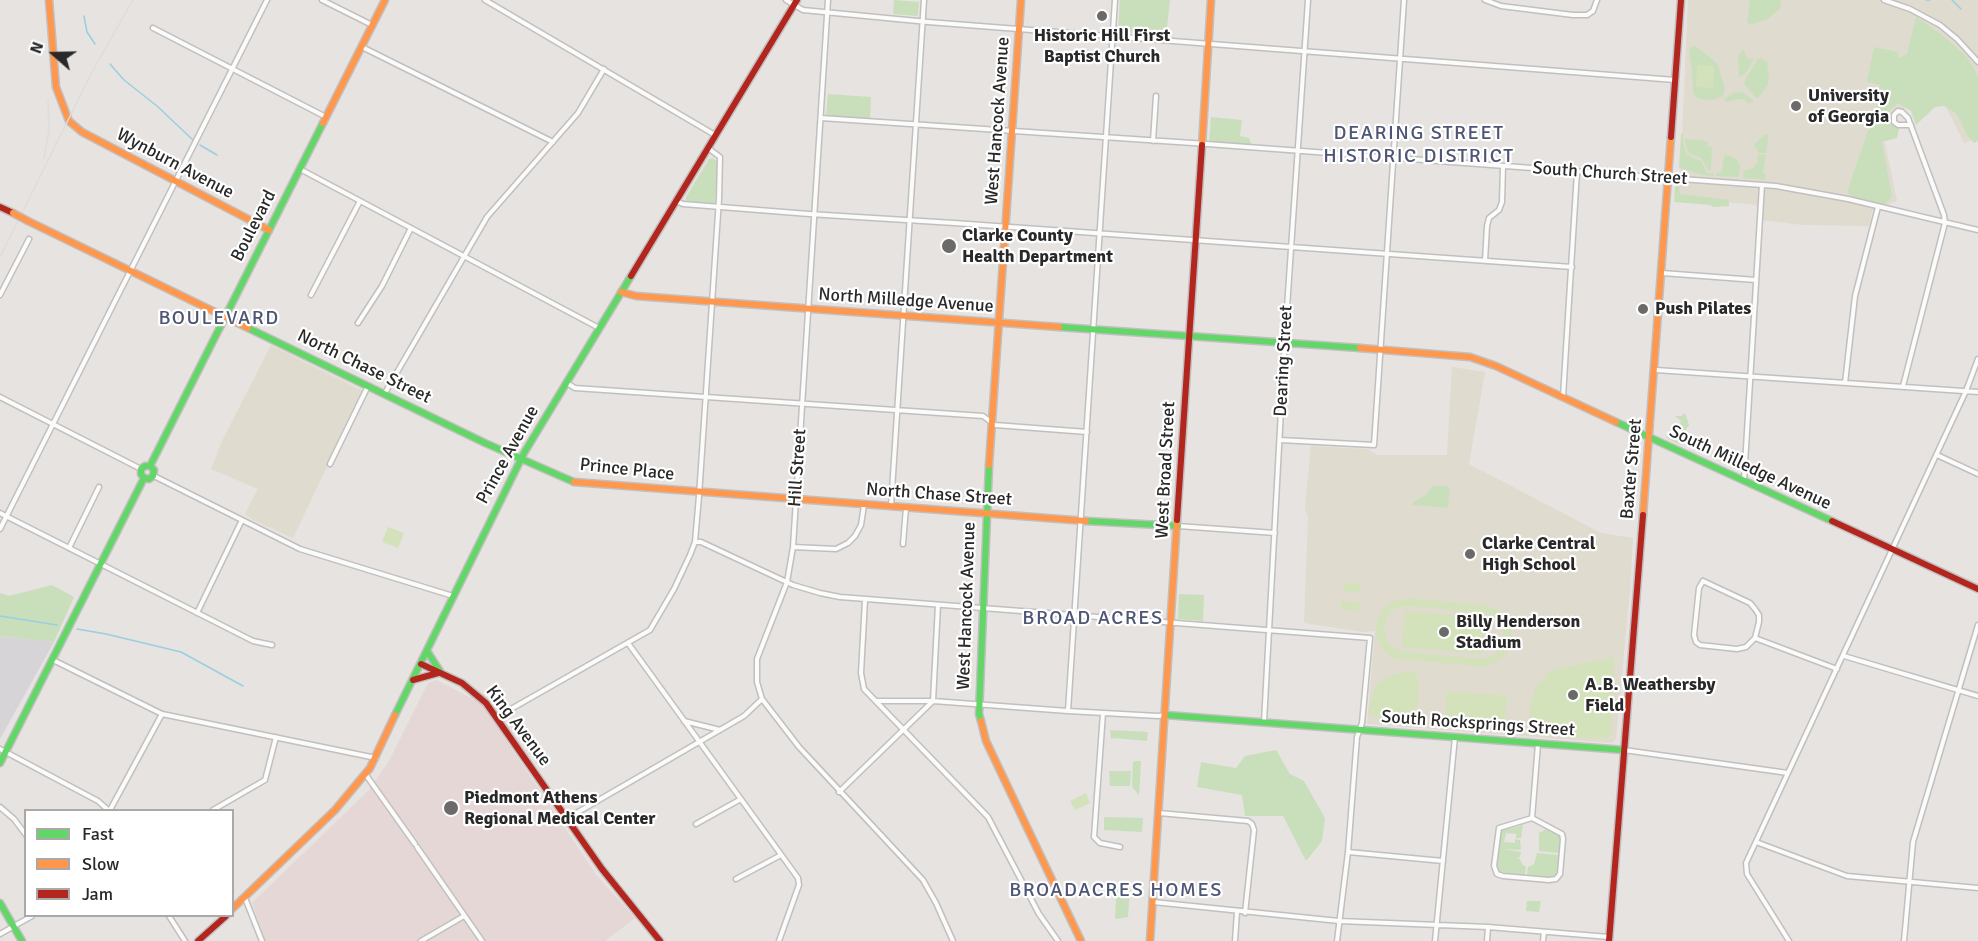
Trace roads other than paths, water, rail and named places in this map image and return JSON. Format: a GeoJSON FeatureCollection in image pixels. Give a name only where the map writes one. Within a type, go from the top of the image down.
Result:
{"type":"FeatureCollection","features":[{"type":"Feature","properties":{"kind":"main road","name":"Wynburn Avenue"},"geometry":{"type":"LineString","coordinates":[[49,0],[56,87],[69,121],[82,132],[269,230]]}},
{"type":"Feature","properties":{"kind":"main road","name":"Boulevard"},"geometry":{"type":"LineString","coordinates":[[150,466],[385,0]]}},
{"type":"Feature","properties":{"kind":"main road","name":"West Hancock Avenue"},"geometry":{"type":"LineString","coordinates":[[1021,0],[986,513],[979,704],[981,725],[986,741],[1081,941]]}},
{"type":"Feature","properties":{"kind":"main road","name":"West Broad Street"},"geometry":{"type":"LineString","coordinates":[[1150,941],[1211,0]]}},
{"type":"Feature","properties":{"kind":"main road","name":"Baxter Street"},"geometry":{"type":"LineString","coordinates":[[1609,939],[1623,750],[1651,438],[1682,0]]}},
{"type":"Feature","properties":{"kind":"main road","name":"Prince Avenue"},"geometry":{"type":"LineString","coordinates":[[234,907],[323,822],[366,775],[521,458],[795,3]]}},
{"type":"Feature","properties":{"kind":"main road","name":"North Chase Street"},"geometry":{"type":"LineString","coordinates":[[0,207],[485,443],[521,458]]}},
{"type":"Feature","properties":{"kind":"main road","name":"North Milledge Avenue"},"geometry":{"type":"LineString","coordinates":[[621,292],[636,296],[1189,337]]}},
{"type":"Feature","properties":{"kind":"main road","name":"South Milledge Avenue"},"geometry":{"type":"LineString","coordinates":[[1189,337],[1380,349],[1479,359],[1978,589]]}},
{"type":"Feature","properties":{"kind":"main road","name":"Prince Place"},"geometry":{"type":"LineString","coordinates":[[521,458],[575,482],[699,492]]}},
{"type":"Feature","properties":{"kind":"main road"},"geometry":{"type":"LineString","coordinates":[[150,466],[154,470],[153,476],[149,479],[144,478],[141,469],[150,466]]}},
{"type":"Feature","properties":{"kind":"main road"},"geometry":{"type":"LineString","coordinates":[[0,763],[3,750],[53,660],[144,478]]}},
{"type":"Feature","properties":{"kind":"main road","name":"North Chase Street"},"geometry":{"type":"LineString","coordinates":[[699,492],[1081,521],[1178,526]]}},
{"type":"Feature","properties":{"kind":"main road"},"geometry":{"type":"LineString","coordinates":[[427,651],[442,674]]}},
{"type":"Feature","properties":{"kind":"main road","name":"King Avenue"},"geometry":{"type":"LineString","coordinates":[[421,664],[474,691],[497,717],[602,869],[660,941]]}},
{"type":"Feature","properties":{"kind":"main road"},"geometry":{"type":"LineString","coordinates":[[413,680],[429,674],[442,674]]}},
{"type":"Feature","properties":{"kind":"main road","name":"South Rocksprings Street"},"geometry":{"type":"LineString","coordinates":[[1166,715],[1623,750]]}},
{"type":"Feature","properties":{"kind":"main road"},"geometry":{"type":"LineString","coordinates":[[0,903],[22,941]]}},
{"type":"Feature","properties":{"kind":"main road"},"geometry":{"type":"LineString","coordinates":[[198,941],[224,917]]}},
{"type":"Feature","properties":{"kind":"street"},"geometry":{"type":"LineString","coordinates":[[0,529],[267,0]]}},
{"type":"Feature","properties":{"kind":"street"},"geometry":{"type":"LineString","coordinates":[[322,0],[373,25]]}},
{"type":"Feature","properties":{"kind":"street"},"geometry":{"type":"LineString","coordinates":[[485,0],[715,135]]}},
{"type":"Feature","properties":{"kind":"street"},"geometry":{"type":"LineString","coordinates":[[786,0],[795,3],[803,10],[828,13],[1676,80]]}},
{"type":"Feature","properties":{"kind":"street","name":"Hill Street"},"geometry":{"type":"LineString","coordinates":[[762,699],[757,682],[757,659],[787,582],[793,547],[828,0]]}},
{"type":"Feature","properties":{"kind":"street"},"geometry":{"type":"LineString","coordinates":[[891,507],[924,0]]}},
{"type":"Feature","properties":{"kind":"street"},"geometry":{"type":"LineString","coordinates":[[1068,711],[1115,0]]}},
{"type":"Feature","properties":{"kind":"street","name":"Dearing Street"},"geometry":{"type":"LineString","coordinates":[[1264,723],[1284,343],[1308,0]]}},
{"type":"Feature","properties":{"kind":"street"},"geometry":{"type":"LineString","coordinates":[[1280,440],[1374,446],[1404,0]]}},
{"type":"Feature","properties":{"kind":"street"},"geometry":{"type":"LineString","coordinates":[[1485,0],[1501,6],[1573,15],[1587,15],[1593,11],[1598,0]]}},
{"type":"Feature","properties":{"kind":"street"},"geometry":{"type":"LineString","coordinates":[[1884,0],[1910,9],[1940,25],[1957,39],[1978,62]]}},
{"type":"Feature","properties":{"kind":"street"},"geometry":{"type":"LineString","coordinates":[[153,28],[326,117]]}},
{"type":"Feature","properties":{"kind":"street"},"geometry":{"type":"LineString","coordinates":[[362,47],[553,142]]}},
{"type":"Feature","properties":{"kind":"street"},"geometry":{"type":"LineString","coordinates":[[385,393],[487,216],[578,113],[604,69]]}},
{"type":"Feature","properties":{"kind":"street"},"geometry":{"type":"LineString","coordinates":[[1154,141],[1156,96]]}},
{"type":"Feature","properties":{"kind":"street"},"geometry":{"type":"LineString","coordinates":[[1903,386],[1945,222],[1911,125],[1905,113],[1898,111],[1894,115],[1894,122],[1898,125],[1911,125]]}},
{"type":"Feature","properties":{"kind":"street","name":"South Church Street"},"geometry":{"type":"LineString","coordinates":[[821,118],[1762,185],[1798,189],[1978,230]]}},
{"type":"Feature","properties":{"kind":"street"},"geometry":{"type":"LineString","coordinates":[[497,717],[650,630],[684,569],[695,542],[713,302],[720,157],[707,147]]}},
{"type":"Feature","properties":{"kind":"street"},"geometry":{"type":"LineString","coordinates":[[1485,261],[1489,218],[1499,210],[1502,202],[1503,166]]}},
{"type":"Feature","properties":{"kind":"street"},"geometry":{"type":"LineString","coordinates":[[300,169],[599,328]]}},
{"type":"Feature","properties":{"kind":"street"},"geometry":{"type":"LineString","coordinates":[[1563,397],[1577,172]]}},
{"type":"Feature","properties":{"kind":"street"},"geometry":{"type":"LineString","coordinates":[[1743,481],[1762,185]]}},
{"type":"Feature","properties":{"kind":"street"},"geometry":{"type":"LineString","coordinates":[[311,295],[360,201]]}},
{"type":"Feature","properties":{"kind":"street"},"geometry":{"type":"LineString","coordinates":[[675,201],[683,204],[718,207],[1572,267]]}},
{"type":"Feature","properties":{"kind":"street"},"geometry":{"type":"LineString","coordinates":[[1845,383],[1855,296],[1878,207]]}},
{"type":"Feature","properties":{"kind":"street"},"geometry":{"type":"LineString","coordinates":[[358,324],[382,286],[411,228]]}},
{"type":"Feature","properties":{"kind":"street"},"geometry":{"type":"LineString","coordinates":[[0,295],[29,239]]}},
{"type":"Feature","properties":{"kind":"street"},"geometry":{"type":"LineString","coordinates":[[1662,273],[1756,280]]}},
{"type":"Feature","properties":{"kind":"street"},"geometry":{"type":"LineString","coordinates":[[1789,941],[1746,871],[1746,863],[1937,455],[1978,359]]}},
{"type":"Feature","properties":{"kind":"street"},"geometry":{"type":"LineString","coordinates":[[1655,370],[1978,392]]}},
{"type":"Feature","properties":{"kind":"street"},"geometry":{"type":"LineString","coordinates":[[567,383],[575,388],[983,416],[992,424],[1088,432]]}},
{"type":"Feature","properties":{"kind":"street"},"geometry":{"type":"LineString","coordinates":[[330,464],[368,385]]}},
{"type":"Feature","properties":{"kind":"street"},"geometry":{"type":"LineString","coordinates":[[0,397],[141,469]]}},
{"type":"Feature","properties":{"kind":"street"},"geometry":{"type":"LineString","coordinates":[[1937,455],[1978,474]]}},
{"type":"Feature","properties":{"kind":"street"},"geometry":{"type":"LineString","coordinates":[[153,476],[300,549],[453,596]]}},
{"type":"Feature","properties":{"kind":"street"},"geometry":{"type":"LineString","coordinates":[[69,548],[99,487]]}},
{"type":"Feature","properties":{"kind":"street"},"geometry":{"type":"LineString","coordinates":[[793,547],[836,549],[848,543],[855,537],[861,525],[864,505]]}},
{"type":"Feature","properties":{"kind":"street"},"geometry":{"type":"LineString","coordinates":[[903,544],[906,508]]}},
{"type":"Feature","properties":{"kind":"street"},"geometry":{"type":"LineString","coordinates":[[0,513],[253,641],[272,645]]}},
{"type":"Feature","properties":{"kind":"street"},"geometry":{"type":"LineString","coordinates":[[197,613],[242,520]]}},
{"type":"Feature","properties":{"kind":"street"},"geometry":{"type":"LineString","coordinates":[[1178,526],[1275,534]]}},
{"type":"Feature","properties":{"kind":"street"},"geometry":{"type":"LineString","coordinates":[[695,542],[701,542],[787,582],[820,593],[866,600],[1370,638],[1362,723],[1357,737],[1337,941]]}},
{"type":"Feature","properties":{"kind":"street"},"geometry":{"type":"LineString","coordinates":[[1703,581],[1750,603],[1759,615],[1755,638],[1742,649],[1700,645],[1696,642],[1694,635],[1698,600],[1700,584],[1703,581]]}},
{"type":"Feature","properties":{"kind":"street"},"geometry":{"type":"LineString","coordinates":[[866,600],[861,678],[867,694],[988,818],[1039,914],[1058,941]]}},
{"type":"Feature","properties":{"kind":"street"},"geometry":{"type":"LineString","coordinates":[[839,792],[933,700],[938,605]]}},
{"type":"Feature","properties":{"kind":"street"},"geometry":{"type":"LineString","coordinates":[[1904,941],[1913,842],[1978,625]]}},
{"type":"Feature","properties":{"kind":"street"},"geometry":{"type":"LineString","coordinates":[[1755,638],[1837,669]]}},
{"type":"Feature","properties":{"kind":"street"},"geometry":{"type":"LineString","coordinates":[[628,643],[798,878],[800,882],[779,941]]}},
{"type":"Feature","properties":{"kind":"street"},"geometry":{"type":"LineString","coordinates":[[1844,656],[1978,696]]}},
{"type":"Feature","properties":{"kind":"street"},"geometry":{"type":"LineString","coordinates":[[53,660],[162,714],[376,758]]}},
{"type":"Feature","properties":{"kind":"street"},"geometry":{"type":"LineString","coordinates":[[566,819],[744,716],[762,699],[799,747],[839,792],[923,880],[953,941]]}},
{"type":"Feature","properties":{"kind":"street"},"geometry":{"type":"LineString","coordinates":[[876,701],[933,700],[1158,717],[1166,715]]}},
{"type":"Feature","properties":{"kind":"street"},"geometry":{"type":"LineString","coordinates":[[1102,713],[1094,837],[1100,843],[1120,847]]}},
{"type":"Feature","properties":{"kind":"street"},"geometry":{"type":"LineString","coordinates":[[110,809],[162,714]]}},
{"type":"Feature","properties":{"kind":"street"},"geometry":{"type":"LineString","coordinates":[[684,721],[721,730]]}},
{"type":"Feature","properties":{"kind":"street"},"geometry":{"type":"LineString","coordinates":[[215,809],[265,780],[276,737]]}},
{"type":"Feature","properties":{"kind":"street"},"geometry":{"type":"LineString","coordinates":[[1435,941],[1455,737]]}},
{"type":"Feature","properties":{"kind":"street"},"geometry":{"type":"LineString","coordinates":[[1532,818],[1538,743]]}},
{"type":"Feature","properties":{"kind":"street"},"geometry":{"type":"LineString","coordinates":[[3,750],[98,801],[108,809]]}},
{"type":"Feature","properties":{"kind":"street","name":"South Rocksprings Street"},"geometry":{"type":"LineString","coordinates":[[1623,750],[1788,773]]}},
{"type":"Feature","properties":{"kind":"street"},"geometry":{"type":"LineString","coordinates":[[366,775],[482,941]]}},
{"type":"Feature","properties":{"kind":"street"},"geometry":{"type":"LineString","coordinates":[[696,824],[741,799]]}},
{"type":"Feature","properties":{"kind":"street"},"geometry":{"type":"LineString","coordinates":[[0,807],[14,819],[24,832]]}},
{"type":"Feature","properties":{"kind":"street"},"geometry":{"type":"LineString","coordinates":[[1158,813],[1244,820],[1252,824],[1254,830],[1245,913]]}},
{"type":"Feature","properties":{"kind":"street"},"geometry":{"type":"LineString","coordinates":[[1532,818],[1562,834],[1562,863],[1559,877],[1550,880],[1497,874],[1494,866],[1496,834],[1499,828],[1532,818]]}},
{"type":"Feature","properties":{"kind":"street"},"geometry":{"type":"LineString","coordinates":[[1756,842],[1837,874],[1978,888]]}},
{"type":"Feature","properties":{"kind":"street"},"geometry":{"type":"LineString","coordinates":[[1347,852],[1443,861]]}},
{"type":"Feature","properties":{"kind":"street"},"geometry":{"type":"LineString","coordinates":[[736,879],[781,855]]}},
{"type":"Feature","properties":{"kind":"street"},"geometry":{"type":"LineString","coordinates":[[245,898],[262,941]]}},
{"type":"Feature","properties":{"kind":"street"},"geometry":{"type":"LineString","coordinates":[[1152,902],[1340,921],[1488,927],[1609,939]]}},
{"type":"Feature","properties":{"kind":"street"},"geometry":{"type":"LineString","coordinates":[[1235,941],[1237,912]]}},
{"type":"Feature","properties":{"kind":"street"},"geometry":{"type":"LineString","coordinates":[[420,941],[464,916]]}},
{"type":"Feature","properties":{"kind":"street"},"geometry":{"type":"LineString","coordinates":[[0,934],[29,917]]}},
{"type":"Feature","properties":{"kind":"street"},"geometry":{"type":"LineString","coordinates":[[170,917],[185,941]]}},
{"type":"Feature","properties":{"kind":"street"},"geometry":{"type":"LineString","coordinates":[[1487,941],[1488,927]]}},
{"type":"Feature","properties":{"kind":"street"},"geometry":{"type":"LineString","coordinates":[[1543,941],[1544,932]]}},
{"type":"Feature","properties":{"kind":"waterway"},"geometry":{"type":"LineString","coordinates":[[1952,0],[1961,9]]}},
{"type":"Feature","properties":{"kind":"waterway"},"geometry":{"type":"LineString","coordinates":[[84,16],[87,32],[95,44]]}},
{"type":"Feature","properties":{"kind":"waterway"},"geometry":{"type":"LineString","coordinates":[[110,64],[124,80],[157,106],[193,140]]}},
{"type":"Feature","properties":{"kind":"waterway"},"geometry":{"type":"LineString","coordinates":[[200,145],[217,155]]}},
{"type":"Feature","properties":{"kind":"waterway"},"geometry":{"type":"LineString","coordinates":[[0,616],[57,625]]}},
{"type":"Feature","properties":{"kind":"waterway"},"geometry":{"type":"LineString","coordinates":[[77,629],[181,652],[243,686]]}},
{"type":"Feature","properties":{"kind":"railway"},"geometry":{"type":"LineString","coordinates":[[0,257],[92,72],[133,0]]}},
{"type":"Feature","properties":{"kind":"railway"},"geometry":{"type":"LineString","coordinates":[[44,158],[49,130],[48,101]]}},
{"type":"Feature","properties":{"kind":"place","name":"Historic Hill First Baptist Church"},"geometry":{"type":"Point","coordinates":[1102,16]}},
{"type":"Feature","properties":{"kind":"place","name":"University of Georgia"},"geometry":{"type":"Point","coordinates":[1796,106]}},
{"type":"Feature","properties":{"kind":"place","name":"Clarke County Health Department"},"geometry":{"type":"Point","coordinates":[949,246]}},
{"type":"Feature","properties":{"kind":"place","name":"Push Pilates"},"geometry":{"type":"Point","coordinates":[1643,309]}},
{"type":"Feature","properties":{"kind":"place","name":"Clarke Central High School"},"geometry":{"type":"Point","coordinates":[1470,554]}},
{"type":"Feature","properties":{"kind":"place","name":"Billy Henderson Stadium"},"geometry":{"type":"Point","coordinates":[1444,632]}},
{"type":"Feature","properties":{"kind":"place","name":"A.B. Weathersby Field"},"geometry":{"type":"Point","coordinates":[1573,695]}},
{"type":"Feature","properties":{"kind":"place","name":"Piedmont Athens Regional Medical Center"},"geometry":{"type":"Point","coordinates":[451,808]}},
{"type":"Feature","properties":{"kind":"district","name":"DEARING STREET HISTORIC DISTRICT"},"geometry":{"type":"Point","coordinates":[1419,146]}},
{"type":"Feature","properties":{"kind":"district","name":"BOULEVARD"},"geometry":{"type":"Point","coordinates":[219,319]}},
{"type":"Feature","properties":{"kind":"district","name":"BROAD ACRES"},"geometry":{"type":"Point","coordinates":[1093,619]}},
{"type":"Feature","properties":{"kind":"district","name":"BROADACRES HOMES"},"geometry":{"type":"Point","coordinates":[1116,891]}}]}
